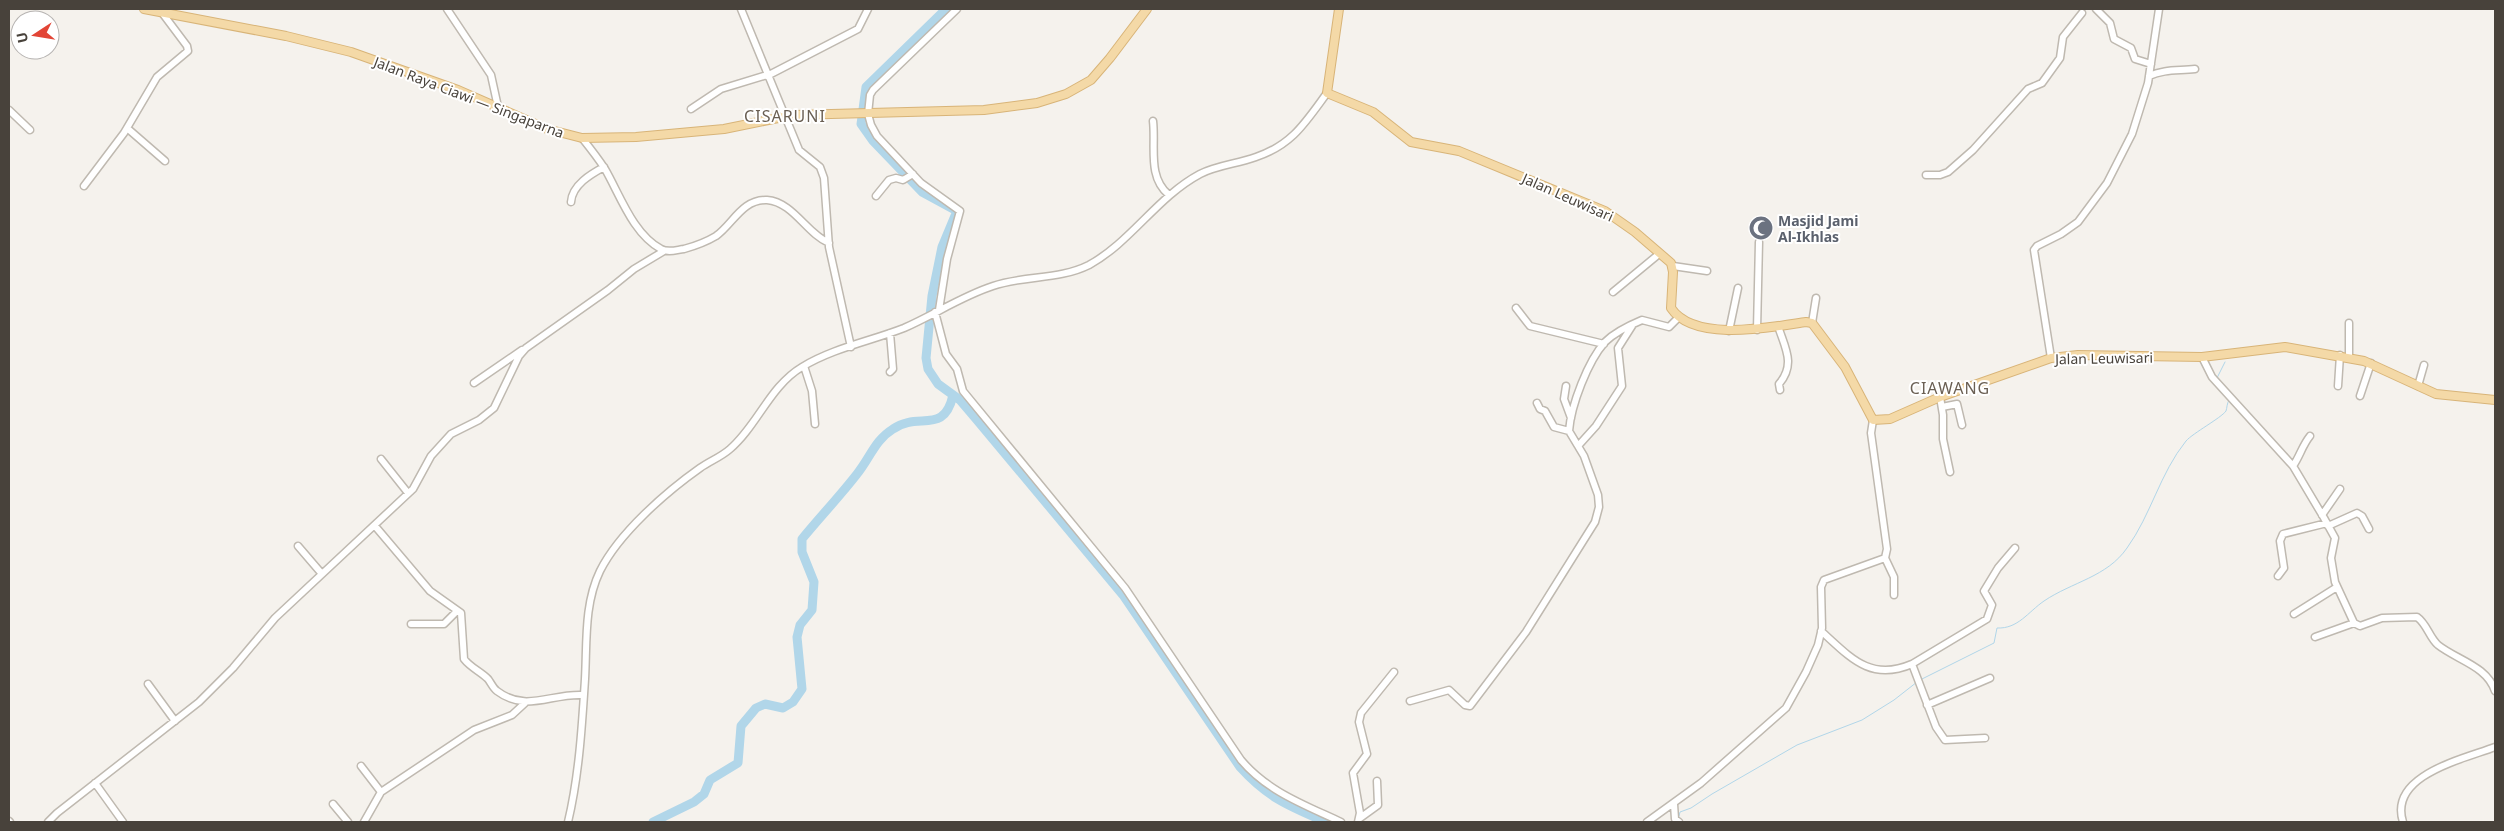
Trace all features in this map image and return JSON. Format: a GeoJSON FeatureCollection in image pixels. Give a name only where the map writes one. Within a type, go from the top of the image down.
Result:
{"type":"FeatureCollection","features":[{"type":"Feature","properties":{"kind":"main road","name":"Jalan Raya Ciawi — Singaparna"},"geometry":{"type":"LineString","coordinates":[[144,9],[163,14],[254,29],[351,52],[458,90],[547,130],[582,138],[636,137],[724,129],[784,117],[984,110],[1017,107],[1054,99],[1080,87],[1100,71],[1146,9]]}},
{"type":"Feature","properties":{"kind":"main road"},"geometry":{"type":"LineString","coordinates":[[1327,94],[1340,9]]}},
{"type":"Feature","properties":{"kind":"main road","name":"Jalan Leuwisari"},"geometry":{"type":"LineString","coordinates":[[1327,94],[1373,112],[1411,142],[1459,151],[1605,211],[1628,227],[1673,266]]}},
{"type":"Feature","properties":{"kind":"main road"},"geometry":{"type":"LineString","coordinates":[[1673,266],[1670,305],[1679,317],[1690,323],[1729,330],[1757,330],[1778,326],[1812,324],[1844,367],[1873,420]]}},
{"type":"Feature","properties":{"kind":"main road","name":"Jalan Leuwisari"},"geometry":{"type":"LineString","coordinates":[[1873,420],[1890,418],[1940,397],[2050,358],[2078,355],[2202,357],[2285,347],[2340,355],[2370,363],[2440,395],[2495,400]]}},
{"type":"Feature","properties":{"kind":"street"},"geometry":{"type":"LineString","coordinates":[[447,9],[491,75],[498,108]]}},
{"type":"Feature","properties":{"kind":"street"},"geometry":{"type":"LineString","coordinates":[[740,9],[799,150],[820,167],[824,178],[829,243],[851,347]]}},
{"type":"Feature","properties":{"kind":"street"},"geometry":{"type":"LineString","coordinates":[[691,109],[721,89],[767,75],[858,29],[868,9]]}},
{"type":"Feature","properties":{"kind":"street"},"geometry":{"type":"LineString","coordinates":[[957,9],[873,90],[863,114],[877,136],[909,176],[954,204],[960,211],[936,312],[946,354],[957,369],[963,391],[1125,588],[1241,760],[1260,780],[1276,792],[1341,822]]}},
{"type":"Feature","properties":{"kind":"street"},"geometry":{"type":"LineString","coordinates":[[2096,9],[2110,23],[2114,39],[2131,48],[2134,59],[2151,64]]}},
{"type":"Feature","properties":{"kind":"street"},"geometry":{"type":"LineString","coordinates":[[2050,358],[2034,250],[2037,246],[2062,234],[2078,222],[2100,193],[2132,134],[2149,76],[2159,9]]}},
{"type":"Feature","properties":{"kind":"street"},"geometry":{"type":"LineString","coordinates":[[1926,176],[1948,172],[1973,150],[2028,89],[2042,83],[2059,60],[2063,38],[2083,10]]}},
{"type":"Feature","properties":{"kind":"street"},"geometry":{"type":"LineString","coordinates":[[84,186],[127,128],[157,78],[188,51],[187,46],[163,14]]}},
{"type":"Feature","properties":{"kind":"street"},"geometry":{"type":"LineString","coordinates":[[2149,76],[2163,70],[2195,69]]}},
{"type":"Feature","properties":{"kind":"street"},"geometry":{"type":"LineString","coordinates":[[568,822],[575,778],[590,599],[607,559],[622,539],[678,485],[728,450],[739,440],[789,376],[804,366],[890,333],[993,286],[1024,279],[1066,274],[1084,267],[1108,253],[1169,195],[1200,174],[1215,168],[1258,157],[1285,144],[1299,132],[1327,94]]}},
{"type":"Feature","properties":{"kind":"street"},"geometry":{"type":"LineString","coordinates":[[9,110],[30,130]]}},
{"type":"Feature","properties":{"kind":"street"},"geometry":{"type":"LineString","coordinates":[[1153,121],[1154,169],[1157,179],[1169,195]]}},
{"type":"Feature","properties":{"kind":"street"},"geometry":{"type":"LineString","coordinates":[[127,128],[165,161]]}},
{"type":"Feature","properties":{"kind":"street"},"geometry":{"type":"LineString","coordinates":[[582,138],[604,167],[630,215],[646,239],[664,251]]}},
{"type":"Feature","properties":{"kind":"street"},"geometry":{"type":"LineString","coordinates":[[572,202],[572,196],[583,180],[604,167]]}},
{"type":"Feature","properties":{"kind":"street"},"geometry":{"type":"LineString","coordinates":[[876,196],[888,180],[909,176]]}},
{"type":"Feature","properties":{"kind":"street"},"geometry":{"type":"LineString","coordinates":[[474,383],[608,290],[634,269],[664,251],[673,251],[716,236],[745,206],[767,200],[778,203],[795,215],[818,239],[829,243]]}},
{"type":"Feature","properties":{"kind":"street"},"geometry":{"type":"LineString","coordinates":[[1757,330],[1759,242]]}},
{"type":"Feature","properties":{"kind":"street"},"geometry":{"type":"LineString","coordinates":[[1614,292],[1660,254]]}},
{"type":"Feature","properties":{"kind":"street"},"geometry":{"type":"LineString","coordinates":[[1673,266],[1707,271]]}},
{"type":"Feature","properties":{"kind":"street"},"geometry":{"type":"LineString","coordinates":[[1729,330],[1738,288]]}},
{"type":"Feature","properties":{"kind":"street"},"geometry":{"type":"LineString","coordinates":[[1812,324],[1816,298]]}},
{"type":"Feature","properties":{"kind":"street"},"geometry":{"type":"LineString","coordinates":[[1516,308],[1530,326],[1604,344]]}},
{"type":"Feature","properties":{"kind":"street"},"geometry":{"type":"LineString","coordinates":[[1568,431],[1574,401],[1604,344],[1614,335],[1644,320],[1669,327],[1679,317]]}},
{"type":"Feature","properties":{"kind":"street"},"geometry":{"type":"LineString","coordinates":[[2349,323],[2349,357]]}},
{"type":"Feature","properties":{"kind":"street"},"geometry":{"type":"LineString","coordinates":[[1578,446],[1591,433],[1622,386],[1618,348],[1632,326]]}},
{"type":"Feature","properties":{"kind":"street"},"geometry":{"type":"LineString","coordinates":[[1778,326],[1789,362],[1787,374],[1779,384],[1780,390]]}},
{"type":"Feature","properties":{"kind":"street"},"geometry":{"type":"LineString","coordinates":[[890,333],[893,368],[890,372]]}},
{"type":"Feature","properties":{"kind":"street"},"geometry":{"type":"LineString","coordinates":[[48,822],[57,812],[175,721],[217,685],[275,618],[408,493],[431,456],[451,434],[479,420],[494,408],[519,356],[526,348]]}},
{"type":"Feature","properties":{"kind":"street"},"geometry":{"type":"LineString","coordinates":[[2338,386],[2340,355]]}},
{"type":"Feature","properties":{"kind":"street"},"geometry":{"type":"LineString","coordinates":[[2202,357],[2207,371],[2293,466],[2322,515],[2335,538],[2331,558],[2337,587],[2354,623],[2360,626],[2382,618],[2417,617],[2422,620],[2435,642],[2482,673],[2491,681],[2495,691]]}},
{"type":"Feature","properties":{"kind":"street"},"geometry":{"type":"LineString","coordinates":[[2360,396],[2370,363]]}},
{"type":"Feature","properties":{"kind":"street"},"geometry":{"type":"LineString","coordinates":[[2418,386],[2424,365]]}},
{"type":"Feature","properties":{"kind":"street"},"geometry":{"type":"LineString","coordinates":[[804,366],[812,391],[815,424]]}},
{"type":"Feature","properties":{"kind":"street"},"geometry":{"type":"LineString","coordinates":[[1566,386],[1564,399],[1571,419]]}},
{"type":"Feature","properties":{"kind":"street"},"geometry":{"type":"LineString","coordinates":[[1940,397],[1943,440],[1950,472]]}},
{"type":"Feature","properties":{"kind":"street"},"geometry":{"type":"LineString","coordinates":[[1410,702],[1449,690],[1465,705],[1471,706],[1539,613],[1595,522],[1599,507],[1598,495],[1584,456],[1568,431],[1554,426],[1545,411],[1540,409],[1537,404]]}},
{"type":"Feature","properties":{"kind":"street"},"geometry":{"type":"LineString","coordinates":[[1942,407],[1958,404],[1962,425]]}},
{"type":"Feature","properties":{"kind":"street"},"geometry":{"type":"LineString","coordinates":[[1873,420],[1871,433],[1887,549],[1885,558],[1894,577],[1894,595]]}},
{"type":"Feature","properties":{"kind":"street"},"geometry":{"type":"LineString","coordinates":[[2293,466],[2300,457],[2300,448],[2310,436]]}},
{"type":"Feature","properties":{"kind":"street"},"geometry":{"type":"LineString","coordinates":[[381,459],[408,493]]}},
{"type":"Feature","properties":{"kind":"street"},"geometry":{"type":"LineString","coordinates":[[2322,515],[2340,489]]}},
{"type":"Feature","properties":{"kind":"street"},"geometry":{"type":"LineString","coordinates":[[2278,576],[2284,567],[2280,541],[2283,534],[2327,524],[2357,513],[2362,516],[2369,529]]}},
{"type":"Feature","properties":{"kind":"street"},"geometry":{"type":"LineString","coordinates":[[375,526],[430,591],[457,611],[462,617],[464,659],[487,678],[496,691],[525,703]]}},
{"type":"Feature","properties":{"kind":"street"},"geometry":{"type":"LineString","coordinates":[[298,546],[322,574]]}},
{"type":"Feature","properties":{"kind":"street"},"geometry":{"type":"LineString","coordinates":[[1821,631],[1850,658],[1872,670],[1885,671],[1912,664],[1988,619],[1992,605],[1984,591],[1998,568],[2015,548]]}},
{"type":"Feature","properties":{"kind":"street"},"geometry":{"type":"LineString","coordinates":[[1647,822],[1674,804],[1730,759],[1786,708],[1806,672],[1821,631],[1821,587],[1824,580],[1885,558]]}},
{"type":"Feature","properties":{"kind":"street"},"geometry":{"type":"LineString","coordinates":[[2294,614],[2337,587]]}},
{"type":"Feature","properties":{"kind":"street"},"geometry":{"type":"LineString","coordinates":[[411,624],[444,624],[457,611]]}},
{"type":"Feature","properties":{"kind":"street"},"geometry":{"type":"LineString","coordinates":[[2315,637],[2354,623]]}},
{"type":"Feature","properties":{"kind":"street"},"geometry":{"type":"LineString","coordinates":[[1912,664],[1936,727],[1945,740],[1985,738]]}},
{"type":"Feature","properties":{"kind":"street"},"geometry":{"type":"LineString","coordinates":[[1359,820],[1353,773],[1367,754],[1359,716],[1394,672]]}},
{"type":"Feature","properties":{"kind":"street"},"geometry":{"type":"LineString","coordinates":[[1927,705],[1990,678]]}},
{"type":"Feature","properties":{"kind":"street"},"geometry":{"type":"LineString","coordinates":[[148,684],[175,721]]}},
{"type":"Feature","properties":{"kind":"street"},"geometry":{"type":"LineString","coordinates":[[364,822],[381,792],[474,730],[512,715],[525,703],[564,694],[583,695]]}},
{"type":"Feature","properties":{"kind":"street"},"geometry":{"type":"LineString","coordinates":[[2403,822],[2401,804],[2408,792],[2428,773],[2495,747]]}},
{"type":"Feature","properties":{"kind":"street"},"geometry":{"type":"LineString","coordinates":[[361,766],[381,792]]}},
{"type":"Feature","properties":{"kind":"street"},"geometry":{"type":"LineString","coordinates":[[1359,820],[1378,805],[1377,781]]}},
{"type":"Feature","properties":{"kind":"street"},"geometry":{"type":"LineString","coordinates":[[95,783],[123,822]]}},
{"type":"Feature","properties":{"kind":"street"},"geometry":{"type":"LineString","coordinates":[[333,804],[348,822]]}},
{"type":"Feature","properties":{"kind":"street"},"geometry":{"type":"LineString","coordinates":[[1674,804],[1675,819],[1679,822]]}},
{"type":"Feature","properties":{"kind":"waterway"},"geometry":{"type":"LineString","coordinates":[[946,9],[866,87],[861,124],[873,141],[922,192],[957,211],[942,247],[932,296],[926,358],[928,369],[938,384],[960,400],[1123,595],[1240,767],[1270,794],[1326,822]]}},
{"type":"Feature","properties":{"kind":"waterway"},"geometry":{"type":"LineString","coordinates":[[2217,378],[2225,362]]}},
{"type":"Feature","properties":{"kind":"waterway"},"geometry":{"type":"LineString","coordinates":[[653,822],[694,802],[704,794],[710,780],[738,763],[741,726],[756,708],[765,704],[783,708],[793,702],[802,689],[797,637],[800,625],[812,610],[814,582],[802,552],[802,539],[862,468],[877,444],[887,433],[902,424],[937,419],[949,407],[953,395]]}},
{"type":"Feature","properties":{"kind":"waterway"},"geometry":{"type":"LineString","coordinates":[[1920,680],[1994,643],[1997,628],[2004,628],[2017,623],[2044,601],[2099,573],[2119,558],[2143,522],[2162,480],[2177,453],[2186,441],[2226,411],[2229,400]]}},
{"type":"Feature","properties":{"kind":"waterway"},"geometry":{"type":"LineString","coordinates":[[1679,816],[1680,812],[1691,808],[1797,745],[1862,720],[1894,700],[1917,682]]}},
{"type":"Feature","properties":{"kind":"place","name":"Masjid Jami Al-Ikhlas"},"geometry":{"type":"Point","coordinates":[1761,228]}},
{"type":"Feature","properties":{"kind":"district","name":"CISARUNI"},"geometry":{"type":"Point","coordinates":[785,116]}},
{"type":"Feature","properties":{"kind":"district","name":"CIAWANG"},"geometry":{"type":"Point","coordinates":[1950,388]}}]}
